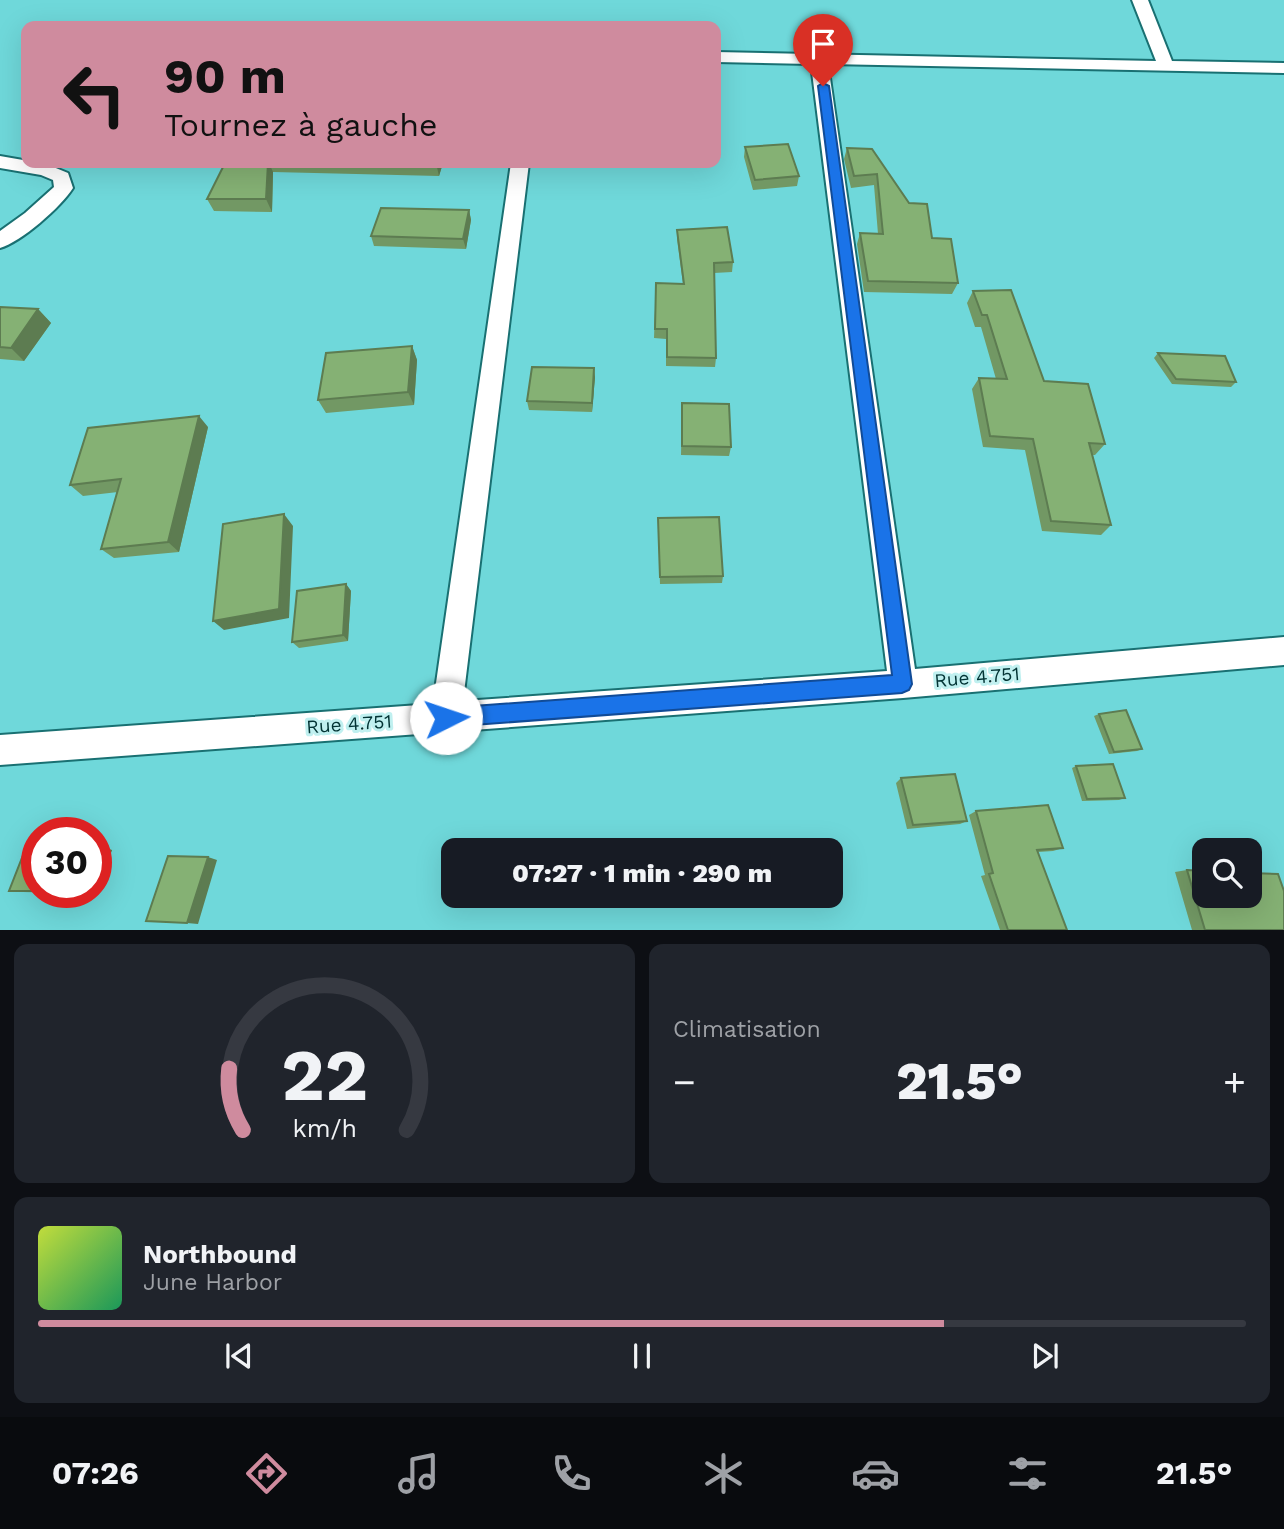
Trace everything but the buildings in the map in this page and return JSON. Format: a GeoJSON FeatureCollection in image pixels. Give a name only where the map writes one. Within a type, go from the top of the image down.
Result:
{"type":"FeatureCollection","features":[{"type":"Feature","properties":{"kind":"street"},"geometry":{"type":"LineString","coordinates":[[1140,0],[1166,66]]}},
{"type":"Feature","properties":{"kind":"street"},"geometry":{"type":"LineString","coordinates":[[721,57],[1284,68]]}},
{"type":"Feature","properties":{"kind":"street"},"geometry":{"type":"LineString","coordinates":[[819,59],[902,684]]}},
{"type":"Feature","properties":{"kind":"street"},"geometry":{"type":"LineString","coordinates":[[0,162],[21,166]]}},
{"type":"Feature","properties":{"kind":"street"},"geometry":{"type":"LineString","coordinates":[[0,241],[32,218],[64,188],[61,177],[34,168]]}},
{"type":"Feature","properties":{"kind":"street"},"geometry":{"type":"LineString","coordinates":[[446,718],[519,168]]}},
{"type":"Feature","properties":{"kind":"street","name":"Rue 4.751"},"geometry":{"type":"LineString","coordinates":[[0,750],[902,684],[1284,651]]}},
{"type":"Feature","properties":{"kind":"route"},"geometry":{"type":"LineString","coordinates":[[446,718],[902,684],[823,86]]}}]}
